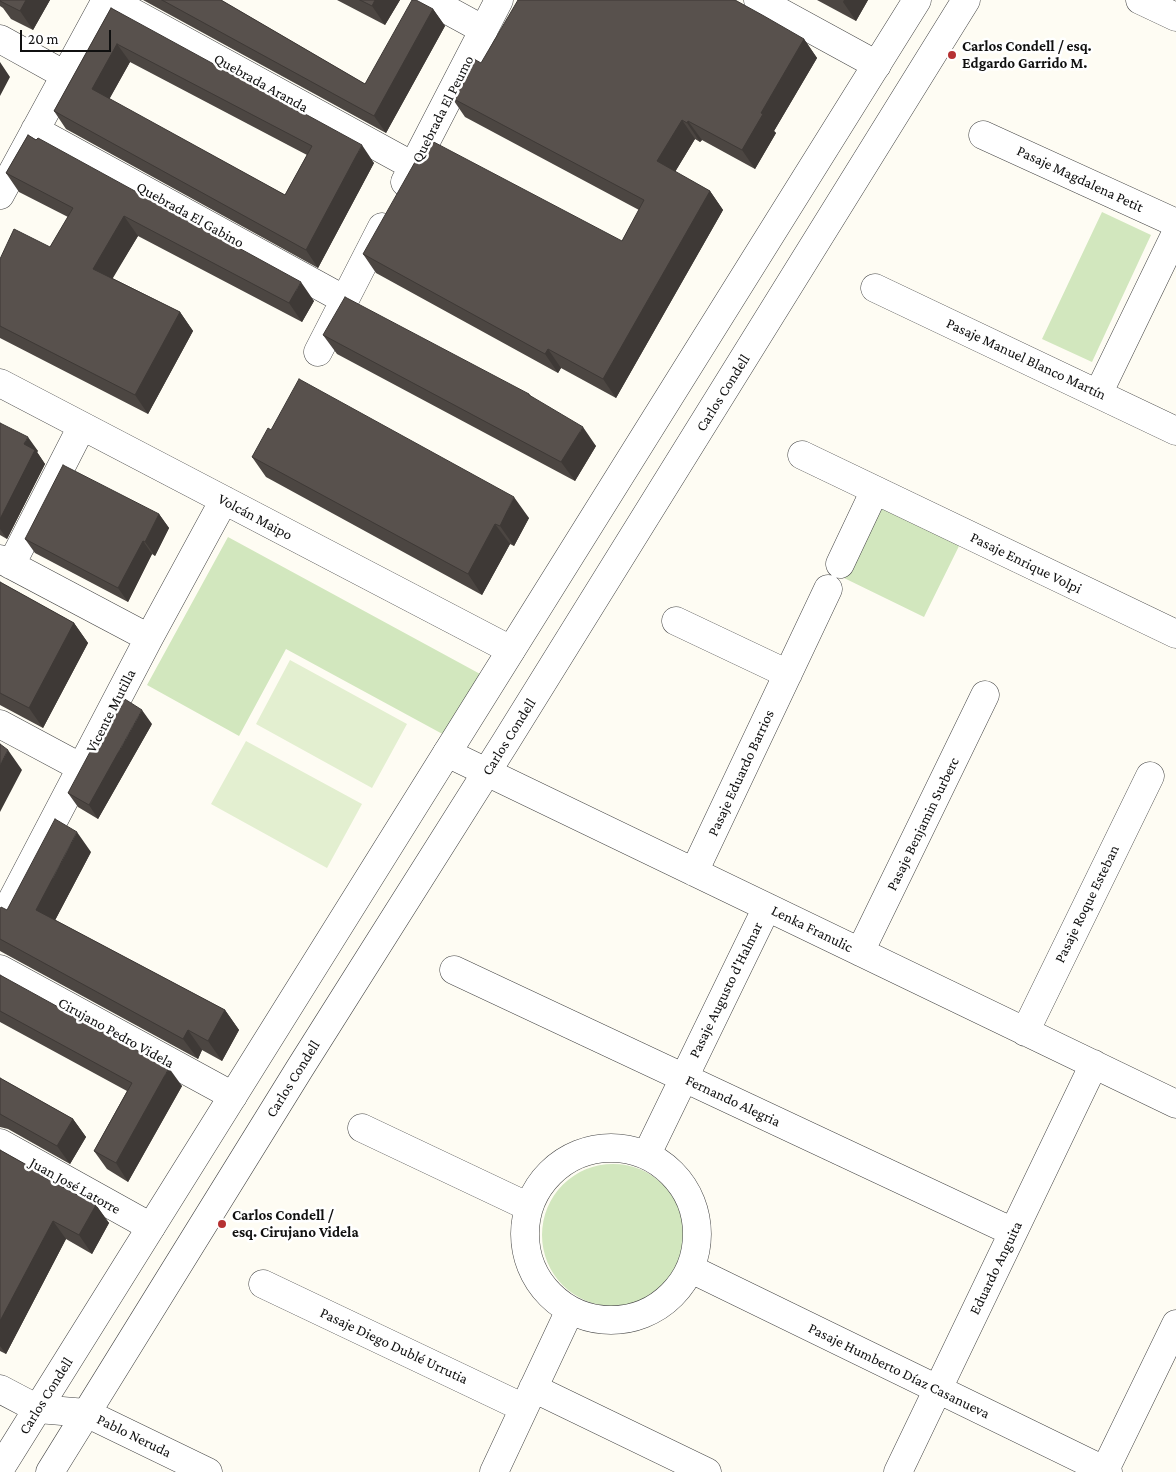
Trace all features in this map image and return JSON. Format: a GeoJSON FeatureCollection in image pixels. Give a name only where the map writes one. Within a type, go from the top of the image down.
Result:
{"type":"FeatureCollection","features":[{"type":"Feature","properties":{"kind":"street"},"geometry":{"type":"LineString","coordinates":[[0,195],[106,0]]}},
{"type":"Feature","properties":{"kind":"street","name":"Quebrada Aranda"},"geometry":{"type":"LineString","coordinates":[[110,0],[413,166]]}},
{"type":"Feature","properties":{"kind":"street"},"geometry":{"type":"LineString","coordinates":[[429,0],[484,30]]}},
{"type":"Feature","properties":{"kind":"street","name":"Quebrada El Peumo"},"geometry":{"type":"LineString","coordinates":[[318,352],[499,0]]}},
{"type":"Feature","properties":{"kind":"street"},"geometry":{"type":"LineString","coordinates":[[758,0],[877,65]]}},
{"type":"Feature","properties":{"kind":"street","name":"Carlos Condell"},"geometry":{"type":"LineString","coordinates":[[0,1469],[917,0]]}},
{"type":"Feature","properties":{"kind":"street","name":"Carlos Condell"},"geometry":{"type":"LineString","coordinates":[[50,1472],[966,0]]}},
{"type":"Feature","properties":{"kind":"street"},"geometry":{"type":"LineString","coordinates":[[1140,0],[1176,18]]}},
{"type":"Feature","properties":{"kind":"street"},"geometry":{"type":"LineString","coordinates":[[0,39],[65,75]]}},
{"type":"Feature","properties":{"kind":"street","name":"Quebrada El Gabino"},"geometry":{"type":"LineString","coordinates":[[35,130],[345,300]]}},
{"type":"Feature","properties":{"kind":"street","name":"Pasaje Magdalena Petit"},"geometry":{"type":"LineString","coordinates":[[983,135],[1176,223]]}},
{"type":"Feature","properties":{"kind":"street"},"geometry":{"type":"LineString","coordinates":[[1098,394],[1176,233]]}},
{"type":"Feature","properties":{"kind":"street","name":"Pasaje Manuel Blanco Martín"},"geometry":{"type":"LineString","coordinates":[[875,288],[1176,430]]}},
{"type":"Feature","properties":{"kind":"street","name":"Volcán Maipo"},"geometry":{"type":"LineString","coordinates":[[0,383],[511,650]]}},
{"type":"Feature","properties":{"kind":"street"},"geometry":{"type":"LineString","coordinates":[[82,426],[5,562],[149,638]]}},
{"type":"Feature","properties":{"kind":"street","name":"Pasaje Enrique Volpi"},"geometry":{"type":"LineString","coordinates":[[802,455],[1176,634]]}},
{"type":"Feature","properties":{"kind":"street"},"geometry":{"type":"LineString","coordinates":[[840,564],[875,490]]}},
{"type":"Feature","properties":{"kind":"street","name":"Vicente Mutilla"},"geometry":{"type":"LineString","coordinates":[[4,907],[82,768],[149,638],[224,500]]}},
{"type":"Feature","properties":{"kind":"street","name":"Pasaje Eduardo Barrios"},"geometry":{"type":"LineString","coordinates":[[694,872],[828,589]]}},
{"type":"Feature","properties":{"kind":"street"},"geometry":{"type":"LineString","coordinates":[[676,621],[788,674]]}},
{"type":"Feature","properties":{"kind":"street","name":"Pasaje Benjamin Surberc"},"geometry":{"type":"LineString","coordinates":[[860,952],[985,696]]}},
{"type":"Feature","properties":{"kind":"street"},"geometry":{"type":"LineString","coordinates":[[0,724],[82,768]]}},
{"type":"Feature","properties":{"kind":"street","name":"Lenka Franulic"},"geometry":{"type":"LineString","coordinates":[[447,753],[1176,1104]]}},
{"type":"Feature","properties":{"kind":"street","name":"Pasaje Roque Esteban"},"geometry":{"type":"LineString","coordinates":[[1025,1032],[1150,776]]}},
{"type":"Feature","properties":{"kind":"street","name":"Pasaje Augusto d'Halmar"},"geometry":{"type":"LineString","coordinates":[[646,1154],[767,907]]}},
{"type":"Feature","properties":{"kind":"street","name":"Cirujano Pedro Videla"},"geometry":{"type":"LineString","coordinates":[[0,969],[233,1096]]}},
{"type":"Feature","properties":{"kind":"street","name":"Fernando Alegria"},"geometry":{"type":"LineString","coordinates":[[454,970],[1013,1232]]}},
{"type":"Feature","properties":{"kind":"street","name":"Eduardo Anguita"},"geometry":{"type":"LineString","coordinates":[[898,1472],[1094,1064]]}},
{"type":"Feature","properties":{"kind":"street"},"geometry":{"type":"LineString","coordinates":[[362,1128],[529,1207]]}},
{"type":"Feature","properties":{"kind":"street","name":"Juan José Latorre"},"geometry":{"type":"LineString","coordinates":[[0,1144],[151,1228]]}},
{"type":"Feature","properties":{"kind":"street"},"geometry":{"type":"LineString","coordinates":[[606,1147],[627,1148],[646,1154],[664,1164],[678,1178],[688,1194],[695,1212],[698,1231],[691,1269],[680,1287],[666,1301],[649,1312],[636,1317],[610,1320],[590,1318],[570,1310],[556,1301],[544,1288],[535,1274],[529,1258],[525,1241],[526,1224],[529,1207],[538,1188],[550,1172],[567,1159],[586,1151],[606,1147]]}},
{"type":"Feature","properties":{"kind":"street","name":"Pasaje Humberto Díaz Casanueva"},"geometry":{"type":"LineString","coordinates":[[691,1269],[1105,1472]]}},
{"type":"Feature","properties":{"kind":"street","name":"Pasaje Diego Dublé Urrutia"},"geometry":{"type":"LineString","coordinates":[[263,1284],[707,1472]]}},
{"type":"Feature","properties":{"kind":"street"},"geometry":{"type":"LineString","coordinates":[[494,1472],[570,1310]]}},
{"type":"Feature","properties":{"kind":"street"},"geometry":{"type":"LineString","coordinates":[[1105,1472],[1176,1324]]}},
{"type":"Feature","properties":{"kind":"street"},"geometry":{"type":"LineString","coordinates":[[0,1389],[38,1409],[86,1413]]}},
{"type":"Feature","properties":{"kind":"street","name":"Pablo Neruda"},"geometry":{"type":"LineString","coordinates":[[86,1413],[208,1472]]}},
{"type":"Feature","properties":{"kind":"green space"},"geometry":{"type":"Polygon","coordinates":[[[1102,212],[1151,235],[1092,362],[1042,339],[1102,212]]]}},
{"type":"Feature","properties":{"kind":"green space"},"geometry":{"type":"Polygon","coordinates":[[[883,501],[962,540],[924,617],[844,578],[883,501]]]}},
{"type":"Feature","properties":{"kind":"green space"},"geometry":{"type":"Polygon","coordinates":[[[228,537],[482,675],[448,737],[286,649],[239,736],[147,685],[228,537]]]}},
{"type":"Feature","properties":{"kind":"green space"},"geometry":{"type":"Polygon","coordinates":[[[290,660],[407,724],[372,788],[256,724],[290,660]]]}},
{"type":"Feature","properties":{"kind":"green space"},"geometry":{"type":"Polygon","coordinates":[[[246,741],[362,804],[327,868],[211,804],[246,741]]]}},
{"type":"Feature","properties":{"kind":"green space"},"geometry":{"type":"Polygon","coordinates":[[[613,1164],[627,1165],[640,1169],[653,1176],[663,1185],[672,1195],[679,1208],[683,1221],[683,1249],[679,1262],[672,1275],[663,1285],[653,1294],[640,1301],[627,1305],[613,1306],[599,1305],[586,1301],[573,1294],[563,1285],[554,1275],[547,1262],[543,1249],[542,1235],[543,1221],[547,1208],[554,1195],[563,1185],[573,1176],[586,1169],[599,1165],[613,1164]]]}},
{"type":"Feature","properties":{"kind":"building"},"geometry":{"type":"Polygon","coordinates":[[[0,0],[26,0],[20,11],[0,0]]]}},
{"type":"Feature","properties":{"kind":"building"},"geometry":{"type":"Polygon","coordinates":[[[162,0],[221,0],[365,84],[412,0],[416,0],[433,9],[374,116],[162,0]]]}},
{"type":"Feature","properties":{"kind":"building"},"geometry":{"type":"Polygon","coordinates":[[[360,0],[375,0],[372,6],[360,0]]]}},
{"type":"Feature","properties":{"kind":"building"},"geometry":{"type":"Polygon","coordinates":[[[518,0],[735,0],[804,39],[742,150],[688,121],[687,123],[682,120],[657,161],[710,191],[603,379],[548,349],[545,354],[363,254],[428,139],[622,241],[644,200],[452,98],[474,59],[481,63],[518,0]]]}},
{"type":"Feature","properties":{"kind":"building"},"geometry":{"type":"Polygon","coordinates":[[[111,8],[362,145],[306,250],[54,111],[111,8]],[[117,44],[92,89],[285,195],[312,146],[117,44]]]}},
{"type":"Feature","properties":{"kind":"building"},"geometry":{"type":"Polygon","coordinates":[[[28,135],[36,140],[38,138],[301,282],[289,303],[124,216],[93,269],[180,312],[135,395],[0,326],[0,259],[14,229],[50,247],[73,208],[6,173],[28,135]]]}},
{"type":"Feature","properties":{"kind":"building"},"geometry":{"type":"Polygon","coordinates":[[[345,297],[529,394],[583,427],[561,462],[323,335],[345,297]]]}},
{"type":"Feature","properties":{"kind":"building"},"geometry":{"type":"Polygon","coordinates":[[[299,379],[514,497],[500,526],[495,524],[468,574],[252,457],[268,428],[271,430],[299,379]]]}},
{"type":"Feature","properties":{"kind":"building"},"geometry":{"type":"Polygon","coordinates":[[[0,423],[28,437],[24,444],[35,450],[0,519],[0,423]]]}},
{"type":"Feature","properties":{"kind":"building"},"geometry":{"type":"Polygon","coordinates":[[[63,465],[159,514],[118,588],[25,539],[63,465]]]}},
{"type":"Feature","properties":{"kind":"building"},"geometry":{"type":"Polygon","coordinates":[[[0,582],[74,623],[29,708],[0,693],[0,582]]]}},
{"type":"Feature","properties":{"kind":"building"},"geometry":{"type":"Polygon","coordinates":[[[120,696],[142,710],[89,805],[68,793],[120,696]]]}},
{"type":"Feature","properties":{"kind":"building"},"geometry":{"type":"Polygon","coordinates":[[[0,744],[8,750],[0,765],[0,744]]]}},
{"type":"Feature","properties":{"kind":"building"},"geometry":{"type":"Polygon","coordinates":[[[55,819],[77,832],[36,910],[225,1010],[208,1041],[188,1030],[183,1039],[0,939],[0,909],[1,907],[7,910],[55,819]]]}},
{"type":"Feature","properties":{"kind":"building"},"geometry":{"type":"Polygon","coordinates":[[[0,975],[169,1068],[116,1163],[94,1151],[132,1083],[0,1011],[0,975]]]}},
{"type":"Feature","properties":{"kind":"building"},"geometry":{"type":"Polygon","coordinates":[[[0,1078],[73,1119],[57,1146],[0,1114],[0,1078]]]}},
{"type":"Feature","properties":{"kind":"building"},"geometry":{"type":"Polygon","coordinates":[[[0,1150],[41,1173],[40,1175],[96,1205],[79,1235],[53,1221],[0,1321],[0,1150]]]}},
{"type":"Feature","properties":{"kind":"place","name":"Carlos Condell / esq. Edgardo Garrido M."},"geometry":{"type":"Point","coordinates":[952,55]}},
{"type":"Feature","properties":{"kind":"place","name":"Carlos Condell / esq. Cirujano Videla"},"geometry":{"type":"Point","coordinates":[222,1224]}}]}
